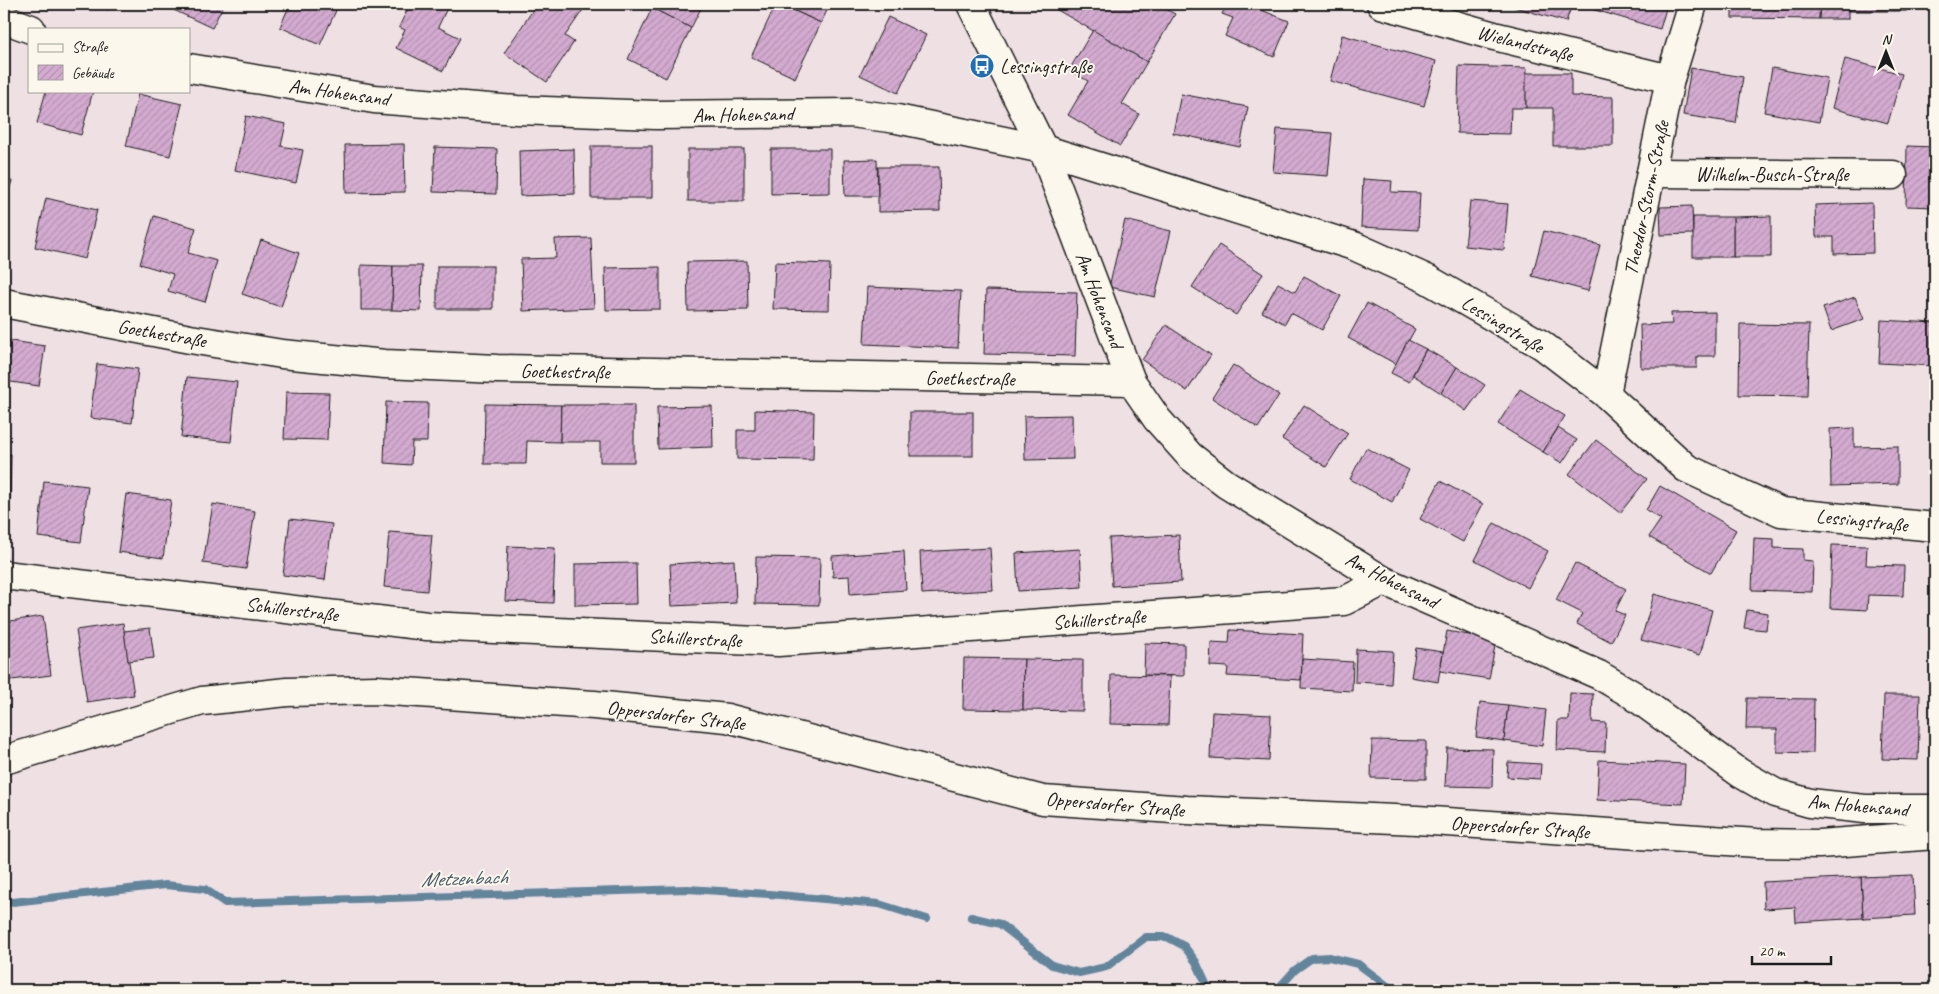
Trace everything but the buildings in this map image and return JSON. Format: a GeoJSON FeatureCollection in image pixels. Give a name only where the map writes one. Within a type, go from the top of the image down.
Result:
{"type":"FeatureCollection","features":[{"type":"Feature","properties":{"kind":"street"},"geometry":{"type":"LineString","coordinates":[[971,4],[1043,149]]}},
{"type":"Feature","properties":{"kind":"street","name":"Wielandstraße"},"geometry":{"type":"LineString","coordinates":[[1381,4],[1494,36],[1670,79]]}},
{"type":"Feature","properties":{"kind":"street","name":"Theodor-Storm-Straße"},"geometry":{"type":"LineString","coordinates":[[1606,394],[1670,79],[1693,4]]}},
{"type":"Feature","properties":{"kind":"street"},"geometry":{"type":"LineString","coordinates":[[4,19],[28,28]]}},
{"type":"Feature","properties":{"kind":"street","name":"Am Hohensand"},"geometry":{"type":"LineString","coordinates":[[190,68],[374,99],[517,110],[656,116],[851,113],[896,118],[1043,149],[1131,381],[1157,419],[1190,456],[1226,484],[1384,581],[1599,674],[1633,695],[1740,773],[1774,792],[1810,803],[1865,809],[1935,810]]}},
{"type":"Feature","properties":{"kind":"street","name":"Lessingstraße"},"geometry":{"type":"LineString","coordinates":[[1043,149],[1354,246],[1426,279],[1542,345],[1606,394],[1686,468],[1781,512],[1935,527]]}},
{"type":"Feature","properties":{"kind":"street","name":"Wilhelm-Busch-Straße"},"geometry":{"type":"LineString","coordinates":[[1651,173],[1893,175]]}},
{"type":"Feature","properties":{"kind":"street","name":"Goethestraße"},"geometry":{"type":"LineString","coordinates":[[4,303],[199,341],[282,354],[385,364],[497,369],[1131,381]]}},
{"type":"Feature","properties":{"kind":"street","name":"Schillerstraße"},"geometry":{"type":"LineString","coordinates":[[4,575],[427,626],[778,642],[1344,600],[1384,581]]}},
{"type":"Feature","properties":{"kind":"street","name":"Oppersdorfer Straße"},"geometry":{"type":"LineString","coordinates":[[4,760],[202,701],[287,692],[376,690],[594,705],[727,718],[1043,800],[1187,810],[1417,820],[1756,844],[1819,844],[1935,835]]}},
{"type":"Feature","properties":{"kind":"waterway","name":"Metzenbach"},"geometry":{"type":"LineString","coordinates":[[4,903],[165,885],[205,889],[225,903],[687,889],[879,904],[927,919]]}},
{"type":"Feature","properties":{"kind":"waterway","name":"Metzenbach"},"geometry":{"type":"LineString","coordinates":[[971,917],[1000,924],[1052,965],[1079,973],[1106,967],[1146,937],[1167,937],[1184,946],[1196,962],[1208,988],[1211,990]]}},
{"type":"Feature","properties":{"kind":"waterway","name":"Metzenbach"},"geometry":{"type":"LineString","coordinates":[[1277,990],[1295,970],[1312,958],[1329,957],[1358,964],[1389,987],[1404,990]]}},
{"type":"Feature","properties":{"kind":"place","name":"Lessingstraße"},"geometry":{"type":"Point","coordinates":[982,66]}}]}
